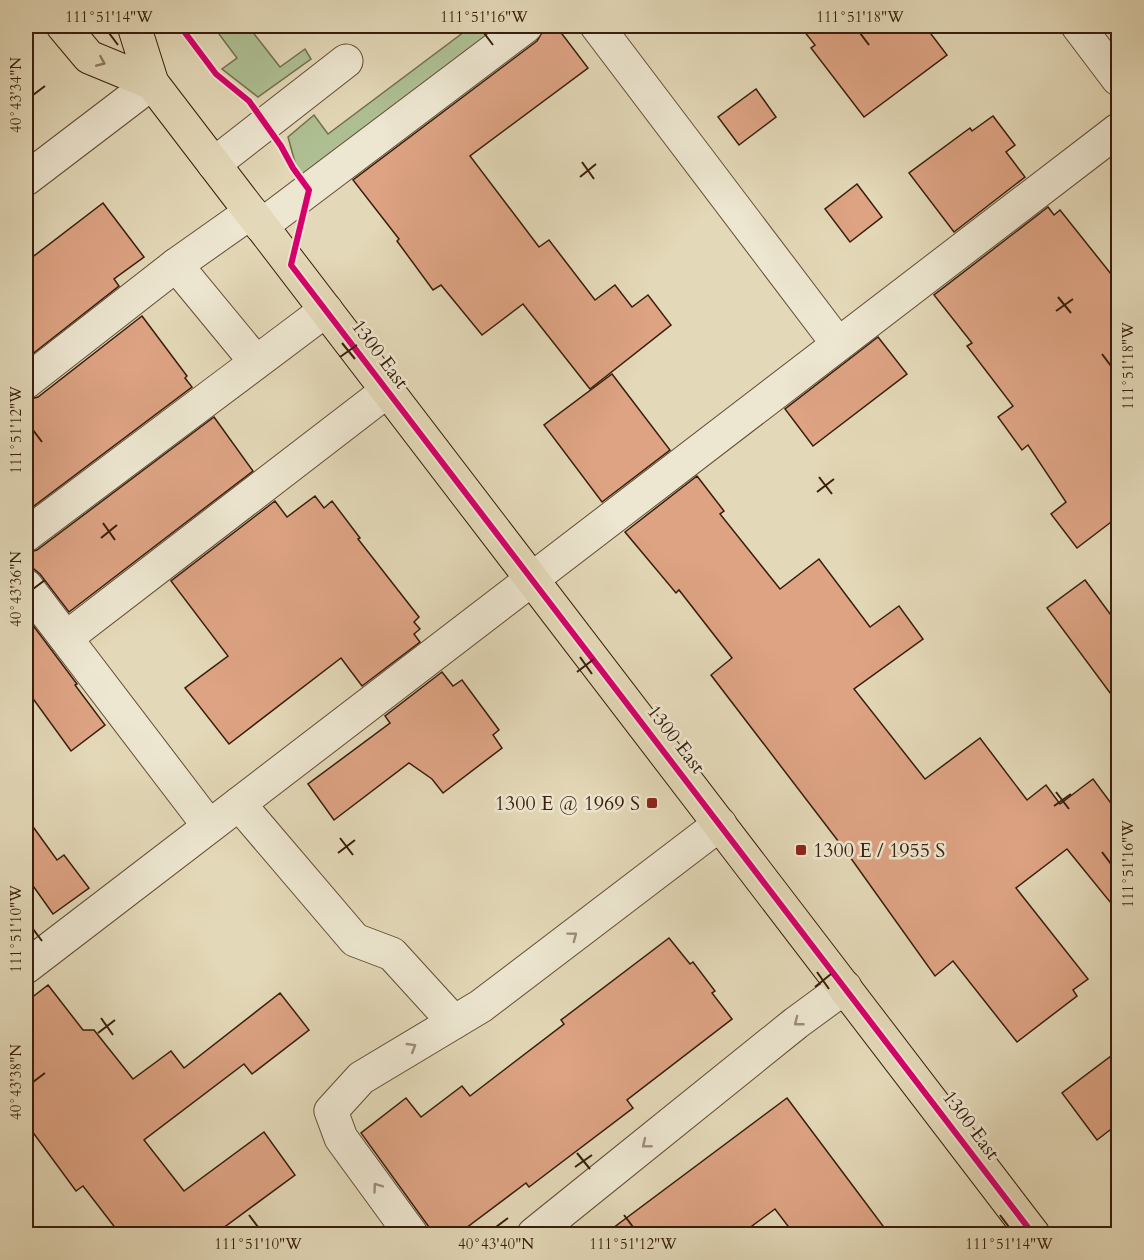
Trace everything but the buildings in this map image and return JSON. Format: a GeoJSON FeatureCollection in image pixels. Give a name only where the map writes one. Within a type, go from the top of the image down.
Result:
{"type":"FeatureCollection","features":[{"type":"Feature","properties":{"kind":"main road"},"geometry":{"type":"LineString","coordinates":[[63,26],[89,57],[152,83]]}},
{"type":"Feature","properties":{"kind":"main road","name":"1300 East"},"geometry":{"type":"LineString","coordinates":[[134,26],[152,83],[1033,1234]]}},
{"type":"Feature","properties":{"kind":"street"},"geometry":{"type":"LineString","coordinates":[[26,382],[177,265],[256,219],[526,26]]}},
{"type":"Feature","properties":{"kind":"street"},"geometry":{"type":"LineString","coordinates":[[597,26],[838,344]]}},
{"type":"Feature","properties":{"kind":"street"},"geometry":{"type":"LineString","coordinates":[[1078,26],[1119,79]]}},
{"type":"Feature","properties":{"kind":"street"},"geometry":{"type":"LineString","coordinates":[[214,164],[346,61]]}},
{"type":"Feature","properties":{"kind":"street"},"geometry":{"type":"LineString","coordinates":[[26,178],[152,83]]}},
{"type":"Feature","properties":{"kind":"street"},"geometry":{"type":"LineString","coordinates":[[26,967],[1119,130]]}},
{"type":"Feature","properties":{"kind":"street"},"geometry":{"type":"LineString","coordinates":[[177,265],[256,363]]}},
{"type":"Feature","properties":{"kind":"street"},"geometry":{"type":"LineString","coordinates":[[26,535],[326,310]]}},
{"type":"Feature","properties":{"kind":"street"},"geometry":{"type":"LineString","coordinates":[[66,638],[387,391]]}},
{"type":"Feature","properties":{"kind":"street"},"geometry":{"type":"LineString","coordinates":[[26,586],[209,826]]}},
{"type":"Feature","properties":{"kind":"street"},"geometry":{"type":"LineString","coordinates":[[239,804],[355,940],[392,954],[454,1022]]}},
{"type":"Feature","properties":{"kind":"street"},"geometry":{"type":"LineString","coordinates":[[411,1234],[341,1138],[331,1111],[360,1078],[481,1006],[720,824]]}},
{"type":"Feature","properties":{"kind":"street"},"geometry":{"type":"LineString","coordinates":[[537,1234],[796,1023],[845,987]]}},
{"type":"Feature","properties":{"kind":"green space"},"geometry":{"type":"Polygon","coordinates":[[[213,26],[248,26],[280,67],[305,49],[311,59],[258,97],[222,69],[237,58],[213,26]]]}},
{"type":"Feature","properties":{"kind":"green space"},"geometry":{"type":"Polygon","coordinates":[[[472,26],[502,26],[304,178],[296,166],[288,137],[314,115],[328,134],[472,26]]]}},
{"type":"Feature","properties":{"kind":"cycle path"},"geometry":{"type":"LineString","coordinates":[[180,26],[216,74],[249,101],[309,190],[291,265],[1033,1234]]}},
{"type":"Feature","properties":{"kind":"place","name":"1300 E @ 1969 S"},"geometry":{"type":"Point","coordinates":[652,803]}},
{"type":"Feature","properties":{"kind":"place","name":"1300 E / 1955 S"},"geometry":{"type":"Point","coordinates":[801,850]}}]}
